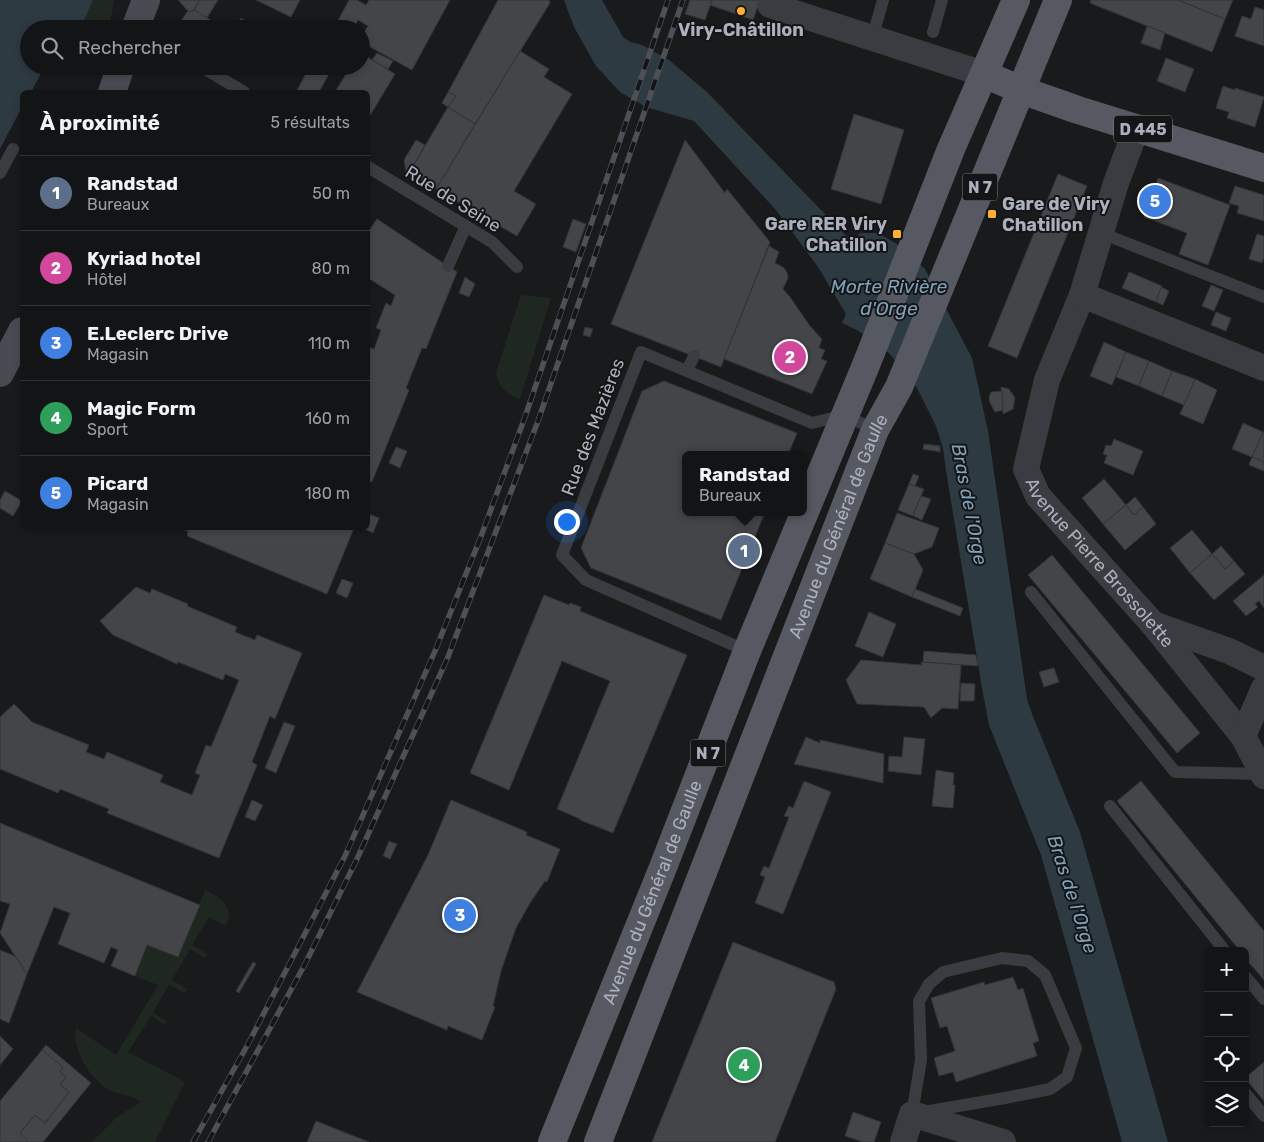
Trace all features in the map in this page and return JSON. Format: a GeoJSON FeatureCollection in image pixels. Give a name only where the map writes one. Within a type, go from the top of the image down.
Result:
{"type":"FeatureCollection","features":[{"type":"Feature","properties":{"kind":"main road"},"geometry":{"type":"LineString","coordinates":[[139,20],[146,0]]}},
{"type":"Feature","properties":{"kind":"main road","name":"N 7"},"geometry":{"type":"LineString","coordinates":[[984,74],[1016,0]]}},
{"type":"Feature","properties":{"kind":"main road","name":"N 7"},"geometry":{"type":"LineString","coordinates":[[1021,90],[1058,0]]}},
{"type":"Feature","properties":{"kind":"main road"},"geometry":{"type":"LineString","coordinates":[[984,74],[1021,90]]}},
{"type":"Feature","properties":{"kind":"main road","name":"Avenue du Général de Gaulle"},"geometry":{"type":"LineString","coordinates":[[807,507],[866,365],[951,149],[984,74]]}},
{"type":"Feature","properties":{"kind":"main road"},"geometry":{"type":"LineString","coordinates":[[113,90],[118,75]]}},
{"type":"Feature","properties":{"kind":"main road","name":"Avenue du Général de Gaulle"},"geometry":{"type":"LineString","coordinates":[[598,1142],[875,430],[899,387],[1021,90]]}},
{"type":"Feature","properties":{"kind":"main road","name":"D 445"},"geometry":{"type":"LineString","coordinates":[[1021,90],[1078,110],[1264,168]]}},
{"type":"Feature","properties":{"kind":"main road"},"geometry":{"type":"LineString","coordinates":[[0,373],[20,335]]}},
{"type":"Feature","properties":{"kind":"main road","name":"Avenue du Général de Gaulle"},"geometry":{"type":"LineString","coordinates":[[552,1142],[662,870],[747,651],[803,516]]}},
{"type":"Feature","properties":{"kind":"street"},"geometry":{"type":"LineString","coordinates":[[770,3],[872,39],[984,74]]}},
{"type":"Feature","properties":{"kind":"street","name":"Avenue Pierre Brossolette"},"geometry":{"type":"LineString","coordinates":[[1137,127],[1116,183],[1082,295],[1047,380],[1026,469],[1038,496],[1153,624],[1243,736],[1264,775]]}},
{"type":"Feature","properties":{"kind":"street"},"geometry":{"type":"LineString","coordinates":[[1082,295],[1264,368]]}},
{"type":"Feature","properties":{"kind":"street"},"geometry":{"type":"LineString","coordinates":[[1153,624],[1229,651],[1264,668]]}},
{"type":"Feature","properties":{"kind":"street"},"geometry":{"type":"LineString","coordinates":[[1243,736],[1264,688]]}},
{"type":"Feature","properties":{"kind":"street"},"geometry":{"type":"LineString","coordinates":[[903,1142],[912,1114],[1003,1142]]}},
{"type":"Feature","properties":{"kind":"lane"},"geometry":{"type":"LineString","coordinates":[[872,39],[883,0]]}},
{"type":"Feature","properties":{"kind":"lane"},"geometry":{"type":"LineString","coordinates":[[933,32],[942,0]]}},
{"type":"Feature","properties":{"kind":"lane"},"geometry":{"type":"LineString","coordinates":[[215,75],[241,90]]}},
{"type":"Feature","properties":{"kind":"lane"},"geometry":{"type":"LineString","coordinates":[[0,173],[13,149]]}},
{"type":"Feature","properties":{"kind":"lane","name":"Rue de Seine"},"geometry":{"type":"LineString","coordinates":[[370,168],[492,242],[517,267]]}},
{"type":"Feature","properties":{"kind":"lane"},"geometry":{"type":"LineString","coordinates":[[448,266],[466,226]]}},
{"type":"Feature","properties":{"kind":"lane"},"geometry":{"type":"LineString","coordinates":[[1101,233],[1264,297]]}},
{"type":"Feature","properties":{"kind":"lane","name":"Rue des Mazières"},"geometry":{"type":"LineString","coordinates":[[747,651],[586,580],[562,555],[641,352],[812,423],[845,415]]}},
{"type":"Feature","properties":{"kind":"lane"},"geometry":{"type":"LineString","coordinates":[[686,371],[694,356]]}},
{"type":"Feature","properties":{"kind":"lane"},"geometry":{"type":"LineString","coordinates":[[845,415],[875,430]]}},
{"type":"Feature","properties":{"kind":"lane"},"geometry":{"type":"LineString","coordinates":[[1031,592],[1176,772],[1264,775]]}},
{"type":"Feature","properties":{"kind":"lane"},"geometry":{"type":"LineString","coordinates":[[1110,806],[1222,947]]}},
{"type":"Feature","properties":{"kind":"lane"},"geometry":{"type":"LineString","coordinates":[[1002,958],[1028,961],[1045,975],[1076,1048],[1067,1077],[1050,1089],[912,1114],[921,1060],[919,1001],[928,984],[942,972],[1002,958]]}},
{"type":"Feature","properties":{"kind":"lane"},"geometry":{"type":"LineString","coordinates":[[1249,981],[1264,999]]}},
{"type":"Feature","properties":{"kind":"lane"},"geometry":{"type":"LineString","coordinates":[[1249,1098],[1264,1116]]}},
{"type":"Feature","properties":{"kind":"shaded area"},"geometry":{"type":"Polygon","coordinates":[[[93,0],[114,0],[111,20],[84,20],[93,0]]]}},
{"type":"Feature","properties":{"kind":"shaded area"},"geometry":{"type":"Polygon","coordinates":[[[521,295],[551,298],[520,399],[510,395],[504,389],[499,383],[496,373],[521,295]]]}},
{"type":"Feature","properties":{"kind":"shaded area"},"geometry":{"type":"Polygon","coordinates":[[[205,890],[225,904],[229,914],[228,920],[225,926],[209,917],[192,945],[208,954],[205,958],[190,949],[172,980],[187,989],[184,993],[169,984],[153,1013],[167,1021],[165,1025],[151,1016],[128,1052],[185,1082],[155,1142],[92,1142],[117,1117],[141,1102],[109,1090],[95,1078],[80,1055],[75,1037],[76,1028],[116,1055],[158,985],[135,976],[147,945],[178,957],[205,890]]]}},
{"type":"Feature","properties":{"kind":"water"},"geometry":{"type":"Polygon","coordinates":[[[0,0],[93,0],[84,20],[20,20],[20,75],[40,75],[32,90],[20,90],[20,111],[0,149],[0,0]]]}},
{"type":"Feature","properties":{"kind":"water","name":"Morte Rivière d'Orge"},"geometry":{"type":"Polygon","coordinates":[[[564,0],[602,0],[623,37],[669,60],[707,92],[852,242],[860,233],[878,233],[897,244],[925,269],[972,358],[988,431],[1027,699],[1080,832],[1168,1142],[1122,1142],[1041,855],[989,725],[943,448],[936,426],[917,388],[889,353],[857,330],[842,323],[846,314],[818,267],[776,210],[694,121],[646,107],[620,92],[596,66],[574,27],[564,0]]]}},
{"type":"Feature","properties":{"kind":"building"},"geometry":{"type":"Polygon","coordinates":[[[178,0],[200,0],[192,12],[188,11],[178,0]]]}},
{"type":"Feature","properties":{"kind":"building"},"geometry":{"type":"Polygon","coordinates":[[[200,0],[218,0],[207,18],[194,10],[200,0]]]}},
{"type":"Feature","properties":{"kind":"building"},"geometry":{"type":"Polygon","coordinates":[[[256,0],[300,0],[291,17],[256,0]]]}},
{"type":"Feature","properties":{"kind":"building"},"geometry":{"type":"Polygon","coordinates":[[[349,0],[357,0],[366,5],[369,0],[450,0],[412,70],[370,47],[370,20],[338,20],[349,0]]]}},
{"type":"Feature","properties":{"kind":"building"},"geometry":{"type":"Polygon","coordinates":[[[498,0],[549,0],[550,3],[475,124],[448,107],[456,96],[448,92],[498,0]]]}},
{"type":"Feature","properties":{"kind":"building"},"geometry":{"type":"Polygon","coordinates":[[[690,0],[712,0],[705,20],[685,14],[690,0]]]}},
{"type":"Feature","properties":{"kind":"building","name":"Viry-Châtillon"},"geometry":{"type":"Polygon","coordinates":[[[712,0],[760,0],[753,20],[710,5],[712,0]]]}},
{"type":"Feature","properties":{"kind":"building"},"geometry":{"type":"Polygon","coordinates":[[[1091,0],[1178,0],[1225,19],[1212,52],[1090,3],[1091,0]]]}},
{"type":"Feature","properties":{"kind":"building"},"geometry":{"type":"Polygon","coordinates":[[[1178,0],[1233,0],[1225,19],[1178,0]]]}},
{"type":"Feature","properties":{"kind":"building"},"geometry":{"type":"Polygon","coordinates":[[[1255,7],[1264,10],[1264,46],[1235,36],[1242,16],[1251,19],[1255,7]]]}},
{"type":"Feature","properties":{"kind":"building"},"geometry":{"type":"Polygon","coordinates":[[[194,10],[210,20],[182,20],[188,11],[192,12],[194,10]]]}},
{"type":"Feature","properties":{"kind":"building"},"geometry":{"type":"Polygon","coordinates":[[[1147,26],[1165,33],[1160,50],[1141,43],[1147,26]]]}},
{"type":"Feature","properties":{"kind":"building"},"geometry":{"type":"Polygon","coordinates":[[[520,51],[549,69],[544,77],[572,94],[514,191],[536,204],[517,236],[436,189],[520,51]]]}},
{"type":"Feature","properties":{"kind":"building"},"geometry":{"type":"Polygon","coordinates":[[[377,53],[393,61],[388,69],[372,60],[377,53]]]}},
{"type":"Feature","properties":{"kind":"building"},"geometry":{"type":"Polygon","coordinates":[[[1166,58],[1194,69],[1185,92],[1157,81],[1166,58]]]}},
{"type":"Feature","properties":{"kind":"building"},"geometry":{"type":"Polygon","coordinates":[[[370,59],[395,74],[370,116],[370,90],[336,90],[345,75],[370,75],[370,59]]]}},
{"type":"Feature","properties":{"kind":"building"},"geometry":{"type":"Polygon","coordinates":[[[305,75],[328,75],[320,90],[297,90],[305,75]]]}},
{"type":"Feature","properties":{"kind":"building"},"geometry":{"type":"Polygon","coordinates":[[[1223,86],[1264,97],[1255,127],[1227,118],[1229,112],[1216,108],[1223,86]]]}},
{"type":"Feature","properties":{"kind":"building"},"geometry":{"type":"Polygon","coordinates":[[[448,92],[456,96],[448,107],[442,103],[448,92]]]}},
{"type":"Feature","properties":{"kind":"building"},"geometry":{"type":"Polygon","coordinates":[[[448,107],[475,124],[436,189],[409,173],[448,107]]]}},
{"type":"Feature","properties":{"kind":"building"},"geometry":{"type":"Polygon","coordinates":[[[854,114],[904,130],[881,204],[831,189],[854,114]]]}},
{"type":"Feature","properties":{"kind":"building"},"geometry":{"type":"Polygon","coordinates":[[[416,140],[425,145],[409,173],[406,172],[404,160],[416,140]]]}},
{"type":"Feature","properties":{"kind":"building"},"geometry":{"type":"Polygon","coordinates":[[[685,140],[725,193],[727,189],[770,242],[721,367],[611,324],[685,140]]]}},
{"type":"Feature","properties":{"kind":"building"},"geometry":{"type":"Polygon","coordinates":[[[1058,174],[1087,186],[1017,358],[988,346],[1058,174]]]}},
{"type":"Feature","properties":{"kind":"building"},"geometry":{"type":"Polygon","coordinates":[[[1158,178],[1230,205],[1208,265],[1179,254],[1187,233],[1144,217],[1158,178]]]}},
{"type":"Feature","properties":{"kind":"building"},"geometry":{"type":"Polygon","coordinates":[[[1235,186],[1264,195],[1264,221],[1237,213],[1239,206],[1229,203],[1235,186]]]}},
{"type":"Feature","properties":{"kind":"building"},"geometry":{"type":"Polygon","coordinates":[[[377,219],[457,272],[426,349],[422,348],[406,388],[409,390],[372,482],[370,482],[370,348],[374,349],[381,330],[376,328],[386,303],[391,306],[395,295],[370,279],[370,229],[377,219]]]}},
{"type":"Feature","properties":{"kind":"building"},"geometry":{"type":"Polygon","coordinates":[[[573,219],[586,224],[576,252],[563,247],[573,219]]]}},
{"type":"Feature","properties":{"kind":"building"},"geometry":{"type":"Polygon","coordinates":[[[1257,234],[1264,236],[1264,258],[1262,263],[1249,259],[1257,234]]]}},
{"type":"Feature","properties":{"kind":"building"},"geometry":{"type":"Polygon","coordinates":[[[769,246],[779,252],[775,263],[783,267],[787,272],[788,278],[783,289],[822,339],[819,348],[825,350],[821,359],[827,361],[812,394],[724,359],[769,246]]]}},
{"type":"Feature","properties":{"kind":"building"},"geometry":{"type":"Polygon","coordinates":[[[1129,272],[1162,286],[1156,302],[1122,288],[1129,272]]]}},
{"type":"Feature","properties":{"kind":"building"},"geometry":{"type":"Polygon","coordinates":[[[465,277],[475,284],[469,297],[459,293],[465,277]]]}},
{"type":"Feature","properties":{"kind":"building"},"geometry":{"type":"Polygon","coordinates":[[[1211,285],[1223,290],[1214,311],[1202,306],[1211,285]]]}},
{"type":"Feature","properties":{"kind":"building"},"geometry":{"type":"Polygon","coordinates":[[[1161,287],[1169,291],[1163,305],[1156,302],[1161,287]]]}},
{"type":"Feature","properties":{"kind":"building"},"geometry":{"type":"Polygon","coordinates":[[[1216,312],[1231,318],[1226,331],[1211,325],[1216,312]]]}},
{"type":"Feature","properties":{"kind":"building"},"geometry":{"type":"Polygon","coordinates":[[[585,327],[593,329],[590,337],[583,335],[585,327]]]}},
{"type":"Feature","properties":{"kind":"building"},"geometry":{"type":"Polygon","coordinates":[[[1104,342],[1126,352],[1112,385],[1090,376],[1104,342]]]}},
{"type":"Feature","properties":{"kind":"building"},"geometry":{"type":"Polygon","coordinates":[[[1126,352],[1149,361],[1139,386],[1116,377],[1126,352]]]}},
{"type":"Feature","properties":{"kind":"building"},"geometry":{"type":"Polygon","coordinates":[[[1149,361],[1172,371],[1162,396],[1139,386],[1149,361]]]}},
{"type":"Feature","properties":{"kind":"building"},"geometry":{"type":"Polygon","coordinates":[[[1172,371],[1195,379],[1184,405],[1162,396],[1172,371]]]}},
{"type":"Feature","properties":{"kind":"building"},"geometry":{"type":"Polygon","coordinates":[[[1195,379],[1217,390],[1203,424],[1180,414],[1195,379]]]}},
{"type":"Feature","properties":{"kind":"building"},"geometry":{"type":"Polygon","coordinates":[[[664,381],[797,433],[790,451],[682,451],[682,516],[763,516],[721,620],[591,568],[581,548],[642,391],[664,381]]]}},
{"type":"Feature","properties":{"kind":"building"},"geometry":{"type":"Polygon","coordinates":[[[1001,387],[1009,389],[1015,398],[1013,409],[1003,414],[1001,387]]]}},
{"type":"Feature","properties":{"kind":"building"},"geometry":{"type":"Polygon","coordinates":[[[1002,391],[1003,410],[995,412],[989,397],[991,392],[1002,391]]]}},
{"type":"Feature","properties":{"kind":"building"},"geometry":{"type":"Polygon","coordinates":[[[1243,423],[1263,432],[1252,457],[1232,449],[1243,423]]]}},
{"type":"Feature","properties":{"kind":"building"},"geometry":{"type":"Polygon","coordinates":[[[1264,432],[1264,462],[1252,457],[1264,432]]]}},
{"type":"Feature","properties":{"kind":"building"},"geometry":{"type":"Polygon","coordinates":[[[1114,439],[1143,451],[1133,475],[1104,463],[1107,455],[1103,454],[1106,445],[1111,446],[1114,439]]]}},
{"type":"Feature","properties":{"kind":"building"},"geometry":{"type":"Polygon","coordinates":[[[924,444],[940,446],[940,452],[923,449],[924,444]]]}},
{"type":"Feature","properties":{"kind":"building"},"geometry":{"type":"Polygon","coordinates":[[[396,447],[407,451],[400,468],[389,463],[396,447]]]}},
{"type":"Feature","properties":{"kind":"building"},"geometry":{"type":"Polygon","coordinates":[[[1252,457],[1264,462],[1264,471],[1249,465],[1252,457]]]}},
{"type":"Feature","properties":{"kind":"building"},"geometry":{"type":"Polygon","coordinates":[[[913,474],[919,476],[915,486],[909,484],[913,474]]]}},
{"type":"Feature","properties":{"kind":"building"},"geometry":{"type":"Polygon","coordinates":[[[1104,479],[1126,505],[1103,524],[1082,498],[1104,479]]]}},
{"type":"Feature","properties":{"kind":"building"},"geometry":{"type":"Polygon","coordinates":[[[909,484],[924,489],[913,516],[898,510],[909,484]]]}},
{"type":"Feature","properties":{"kind":"building"},"geometry":{"type":"Polygon","coordinates":[[[5,491],[20,500],[20,504],[13,516],[0,508],[0,500],[5,491]]]}},
{"type":"Feature","properties":{"kind":"building"},"geometry":{"type":"Polygon","coordinates":[[[921,496],[931,499],[922,520],[913,516],[921,496]]]}},
{"type":"Feature","properties":{"kind":"building"},"geometry":{"type":"Polygon","coordinates":[[[1135,497],[1143,507],[1134,515],[1126,505],[1135,497]]]}},
{"type":"Feature","properties":{"kind":"building"},"geometry":{"type":"Polygon","coordinates":[[[1126,505],[1134,515],[1143,507],[1156,524],[1125,550],[1103,524],[1126,505]]]}},
{"type":"Feature","properties":{"kind":"building"},"geometry":{"type":"Polygon","coordinates":[[[897,513],[939,528],[932,547],[914,554],[885,543],[897,513]]]}},
{"type":"Feature","properties":{"kind":"building"},"geometry":{"type":"Polygon","coordinates":[[[370,514],[379,518],[373,533],[367,530],[370,530],[370,514]]]}},
{"type":"Feature","properties":{"kind":"building"},"geometry":{"type":"Polygon","coordinates":[[[185,530],[353,530],[327,594],[187,536],[188,531],[185,530]]]}},
{"type":"Feature","properties":{"kind":"building"},"geometry":{"type":"Polygon","coordinates":[[[1192,530],[1212,554],[1190,573],[1170,548],[1192,530]]]}},
{"type":"Feature","properties":{"kind":"building"},"geometry":{"type":"Polygon","coordinates":[[[885,543],[914,554],[923,570],[912,597],[870,579],[885,543]]]}},
{"type":"Feature","properties":{"kind":"building"},"geometry":{"type":"Polygon","coordinates":[[[1221,546],[1234,561],[1225,569],[1212,554],[1221,546]]]}},
{"type":"Feature","properties":{"kind":"building"},"geometry":{"type":"Polygon","coordinates":[[[1212,554],[1225,569],[1234,561],[1245,574],[1214,600],[1190,573],[1212,554]]]}},
{"type":"Feature","properties":{"kind":"building"},"geometry":{"type":"Polygon","coordinates":[[[1052,555],[1200,733],[1177,753],[1028,575],[1052,555]]]}},
{"type":"Feature","properties":{"kind":"building"},"geometry":{"type":"Polygon","coordinates":[[[1264,575],[1264,608],[1259,601],[1255,604],[1258,607],[1246,616],[1233,601],[1264,575]]]}},
{"type":"Feature","properties":{"kind":"building"},"geometry":{"type":"Polygon","coordinates":[[[342,579],[353,583],[347,598],[336,593],[342,579]]]}},
{"type":"Feature","properties":{"kind":"building"},"geometry":{"type":"Polygon","coordinates":[[[136,587],[150,593],[152,589],[188,604],[187,606],[237,627],[235,632],[255,640],[257,635],[302,653],[275,719],[270,716],[252,762],[257,765],[219,858],[107,813],[109,809],[60,789],[58,793],[0,769],[0,717],[14,704],[32,722],[89,745],[86,752],[104,759],[107,752],[163,775],[160,782],[192,795],[200,775],[195,773],[206,745],[211,747],[239,680],[225,674],[223,680],[178,662],[177,664],[113,635],[100,621],[136,587]]]}},
{"type":"Feature","properties":{"kind":"building"},"geometry":{"type":"Polygon","coordinates":[[[915,589],[963,608],[960,616],[912,597],[915,589]]]}},
{"type":"Feature","properties":{"kind":"building"},"geometry":{"type":"Polygon","coordinates":[[[544,595],[569,605],[570,603],[581,607],[580,611],[687,655],[613,833],[557,809],[610,681],[562,661],[509,790],[470,773],[544,595]]]}},
{"type":"Feature","properties":{"kind":"building"},"geometry":{"type":"Polygon","coordinates":[[[869,612],[896,624],[883,657],[855,646],[869,612]]]}},
{"type":"Feature","properties":{"kind":"building"},"geometry":{"type":"Polygon","coordinates":[[[924,651],[976,655],[978,666],[923,662],[924,651]]]}},
{"type":"Feature","properties":{"kind":"building"},"geometry":{"type":"Polygon","coordinates":[[[861,660],[922,665],[921,662],[961,665],[958,709],[942,708],[931,718],[924,707],[857,704],[846,680],[861,660]]]}},
{"type":"Feature","properties":{"kind":"building"},"geometry":{"type":"Polygon","coordinates":[[[1054,668],[1059,682],[1044,687],[1039,672],[1054,668]]]}},
{"type":"Feature","properties":{"kind":"building"},"geometry":{"type":"Polygon","coordinates":[[[961,683],[975,684],[974,701],[960,701],[961,683]]]}},
{"type":"Feature","properties":{"kind":"building"},"geometry":{"type":"Polygon","coordinates":[[[284,722],[295,726],[276,773],[265,768],[284,722]]]}},
{"type":"Feature","properties":{"kind":"building"},"geometry":{"type":"Polygon","coordinates":[[[806,737],[820,743],[820,740],[884,754],[883,783],[794,764],[806,737]]]}},
{"type":"Feature","properties":{"kind":"building"},"geometry":{"type":"Polygon","coordinates":[[[904,737],[925,739],[921,775],[888,771],[889,756],[902,757],[904,737]]]}},
{"type":"Feature","properties":{"kind":"building"},"geometry":{"type":"Polygon","coordinates":[[[936,770],[954,773],[953,808],[932,806],[936,770]]]}},
{"type":"Feature","properties":{"kind":"building"},"geometry":{"type":"Polygon","coordinates":[[[804,781],[831,792],[783,914],[755,903],[765,877],[760,875],[764,866],[769,868],[789,817],[784,816],[789,806],[793,808],[804,781]]]}},
{"type":"Feature","properties":{"kind":"building"},"geometry":{"type":"Polygon","coordinates":[[[1141,781],[1264,931],[1264,980],[1249,963],[1249,947],[1237,947],[1117,801],[1141,781]]]}},
{"type":"Feature","properties":{"kind":"building"},"geometry":{"type":"Polygon","coordinates":[[[252,800],[263,805],[255,821],[245,817],[252,800]]]}},
{"type":"Feature","properties":{"kind":"building"},"geometry":{"type":"Polygon","coordinates":[[[451,800],[527,832],[526,835],[560,849],[547,882],[545,881],[530,903],[516,928],[501,971],[493,1006],[495,1007],[482,1040],[448,1026],[447,1030],[357,992],[428,855],[451,800]]]}},
{"type":"Feature","properties":{"kind":"building"},"geometry":{"type":"Polygon","coordinates":[[[0,823],[200,905],[178,957],[147,945],[135,976],[111,966],[118,950],[111,947],[104,963],[58,944],[70,913],[54,907],[27,974],[0,933],[10,904],[0,901],[0,823]]]}},
{"type":"Feature","properties":{"kind":"building"},"geometry":{"type":"Polygon","coordinates":[[[389,841],[397,844],[390,859],[383,856],[389,841]]]}},
{"type":"Feature","properties":{"kind":"building"},"geometry":{"type":"Polygon","coordinates":[[[733,942],[834,982],[836,989],[775,1142],[652,1142],[733,942]]]}},
{"type":"Feature","properties":{"kind":"building"},"geometry":{"type":"Polygon","coordinates":[[[0,950],[15,956],[27,974],[9,1023],[0,1019],[0,950]]]}},
{"type":"Feature","properties":{"kind":"building"},"geometry":{"type":"Polygon","coordinates":[[[253,962],[256,964],[239,993],[236,991],[253,962]]]}},
{"type":"Feature","properties":{"kind":"building"},"geometry":{"type":"Polygon","coordinates":[[[1013,977],[1018,990],[1023,988],[1039,1041],[1033,1043],[1037,1056],[956,1082],[953,1072],[939,1076],[934,1058],[955,1051],[947,1026],[940,1028],[931,998],[984,982],[985,985],[1013,977]]]}},
{"type":"Feature","properties":{"kind":"building"},"geometry":{"type":"Polygon","coordinates":[[[0,1036],[13,1049],[0,1065],[0,1036]]]}},
{"type":"Feature","properties":{"kind":"building"},"geometry":{"type":"Polygon","coordinates":[[[46,1045],[91,1083],[43,1142],[29,1142],[20,1133],[35,1115],[45,1123],[69,1092],[60,1084],[66,1077],[60,1072],[63,1067],[41,1051],[46,1045]]]}},
{"type":"Feature","properties":{"kind":"building"},"geometry":{"type":"Polygon","coordinates":[[[42,1050],[63,1067],[60,1072],[66,1077],[60,1084],[69,1092],[45,1123],[35,1115],[20,1133],[29,1142],[0,1142],[0,1101],[42,1050]]]}},
{"type":"Feature","properties":{"kind":"building"},"geometry":{"type":"Polygon","coordinates":[[[1264,1062],[1264,1101],[1249,1083],[1249,1075],[1264,1062]]]}},
{"type":"Feature","properties":{"kind":"building"},"geometry":{"type":"Polygon","coordinates":[[[853,1112],[881,1122],[874,1142],[863,1142],[845,1136],[853,1112]]]}},
{"type":"Feature","properties":{"kind":"building"},"geometry":{"type":"Polygon","coordinates":[[[316,1121],[369,1142],[307,1142],[316,1121]]]}},
{"type":"Feature","properties":{"kind":"railway"},"geometry":{"type":"LineString","coordinates":[[193,1142],[247,1046],[345,856],[435,651],[480,539],[525,417],[668,0]]}},
{"type":"Feature","properties":{"kind":"railway"},"geometry":{"type":"LineString","coordinates":[[208,1142],[304,966],[357,859],[448,657],[538,421],[683,0]]}},
{"type":"Feature","properties":{"kind":"place","name":"Viry-Châtillon"},"geometry":{"type":"Point","coordinates":[741,11]}},
{"type":"Feature","properties":{"kind":"place","name":"Picard"},"geometry":{"type":"Point","coordinates":[1155,201]}},
{"type":"Feature","properties":{"kind":"place","name":"Gare de Viry Chatillon"},"geometry":{"type":"Point","coordinates":[992,214]}},
{"type":"Feature","properties":{"kind":"place","name":"Gare RER Viry Chatillon"},"geometry":{"type":"Point","coordinates":[897,234]}},
{"type":"Feature","properties":{"kind":"place","name":"Kyriad hotel"},"geometry":{"type":"Point","coordinates":[790,357]}},
{"type":"Feature","properties":{"kind":"place","name":"Randstad"},"geometry":{"type":"Point","coordinates":[744,551]}},
{"type":"Feature","properties":{"kind":"place","name":"E.Leclerc Drive"},"geometry":{"type":"Point","coordinates":[460,915]}},
{"type":"Feature","properties":{"kind":"place","name":"Magic Form"},"geometry":{"type":"Point","coordinates":[744,1065]}},
{"type":"Feature","properties":{"kind":"water label","name":"Bras de l'Orge"},"geometry":{"type":"Point","coordinates":[970,504]}},
{"type":"Feature","properties":{"kind":"water label","name":"Bras de l'Orge"},"geometry":{"type":"Point","coordinates":[1073,894]}}]}
